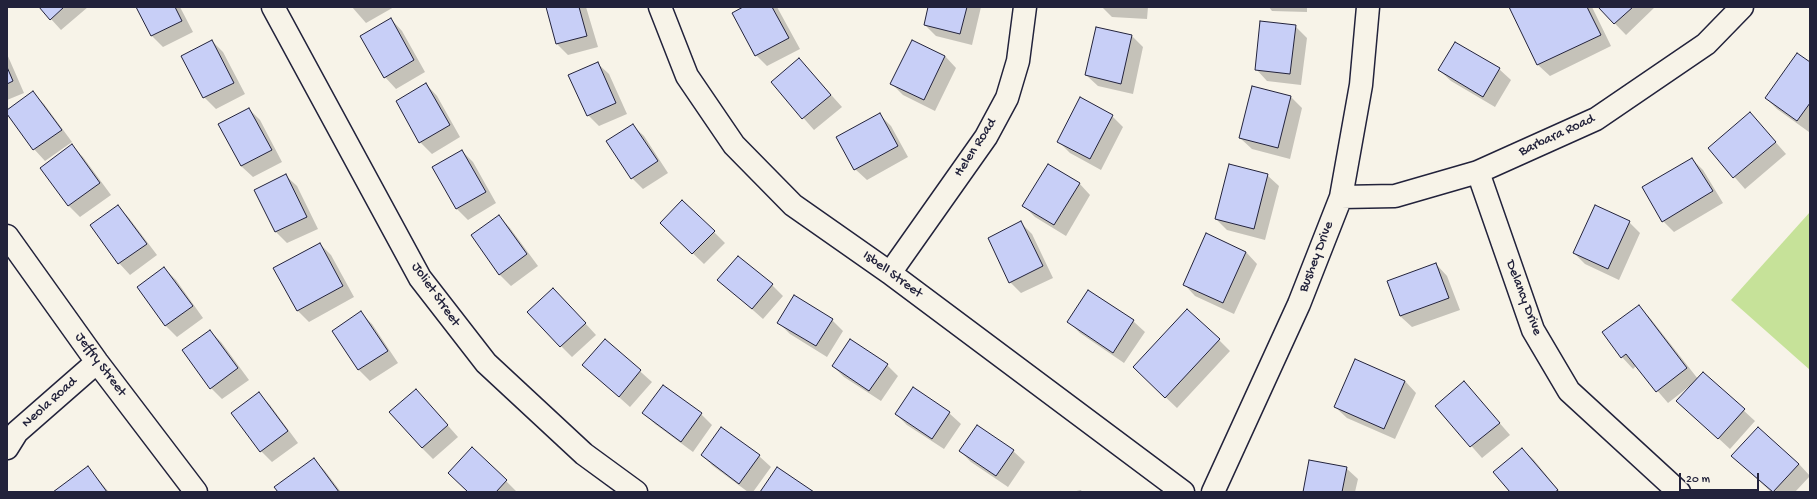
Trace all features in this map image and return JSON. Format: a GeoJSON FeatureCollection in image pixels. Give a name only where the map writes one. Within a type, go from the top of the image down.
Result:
{"type":"FeatureCollection","features":[{"type":"Feature","properties":{"kind":"street","name":"Joliet Street"},"geometry":{"type":"LineString","coordinates":[[273,7],[420,278],[486,363],[584,454],[636,492]]}},
{"type":"Feature","properties":{"kind":"street","name":"Isbell Street"},"geometry":{"type":"LineString","coordinates":[[660,7],[686,76],[734,145],[793,205],[890,273],[1183,492]]}},
{"type":"Feature","properties":{"kind":"street","name":"Helen Road"},"geometry":{"type":"LineString","coordinates":[[890,273],[986,137],[1007,98],[1018,61],[1026,7]]}},
{"type":"Feature","properties":{"kind":"street","name":"Bushey Drive"},"geometry":{"type":"LineString","coordinates":[[1213,492],[1299,304],[1341,197],[1361,85],[1368,7]]}},
{"type":"Feature","properties":{"kind":"street","name":"Barbara Road"},"geometry":{"type":"LineString","coordinates":[[1341,197],[1395,196],[1478,172],[1596,119],[1706,44],[1742,7]]}},
{"type":"Feature","properties":{"kind":"street","name":"Delancy Drive"},"geometry":{"type":"LineString","coordinates":[[1478,172],[1533,330],[1569,391],[1679,492]]}},
{"type":"Feature","properties":{"kind":"street","name":"Jeffry Street"},"geometry":{"type":"LineString","coordinates":[[7,236],[97,362],[196,492]]}},
{"type":"Feature","properties":{"kind":"street","name":"Neola Road"},"geometry":{"type":"LineString","coordinates":[[7,448],[17,432],[97,362]]}},
{"type":"Feature","properties":{"kind":"green space"},"geometry":{"type":"Polygon","coordinates":[[[1810,212],[1810,370],[1731,300],[1810,212]]]}},
{"type":"Feature","properties":{"kind":"building"},"geometry":{"type":"Polygon","coordinates":[[[39,7],[64,7],[50,20],[39,7]]]}},
{"type":"Feature","properties":{"kind":"building"},"geometry":{"type":"Polygon","coordinates":[[[136,7],[175,7],[182,21],[151,36],[136,7]]]}},
{"type":"Feature","properties":{"kind":"building"},"geometry":{"type":"Polygon","coordinates":[[[546,7],[579,7],[587,36],[556,44],[546,7]]]}},
{"type":"Feature","properties":{"kind":"building"},"geometry":{"type":"Polygon","coordinates":[[[743,7],[772,7],[789,38],[755,56],[732,13],[743,7]]]}},
{"type":"Feature","properties":{"kind":"building"},"geometry":{"type":"Polygon","coordinates":[[[928,7],[967,7],[960,34],[924,25],[928,7]]]}},
{"type":"Feature","properties":{"kind":"building"},"geometry":{"type":"Polygon","coordinates":[[[1509,7],[1587,7],[1601,35],[1537,65],[1509,7]]]}},
{"type":"Feature","properties":{"kind":"building"},"geometry":{"type":"Polygon","coordinates":[[[1598,7],[1633,7],[1614,24],[1598,7]]]}},
{"type":"Feature","properties":{"kind":"building"},"geometry":{"type":"Polygon","coordinates":[[[391,18],[414,60],[384,78],[360,36],[391,18]]]}},
{"type":"Feature","properties":{"kind":"building"},"geometry":{"type":"Polygon","coordinates":[[[1260,21],[1296,25],[1290,74],[1255,70],[1260,21]]]}},
{"type":"Feature","properties":{"kind":"building"},"geometry":{"type":"Polygon","coordinates":[[[1096,27],[1132,35],[1121,84],[1085,75],[1096,27]]]}},
{"type":"Feature","properties":{"kind":"building"},"geometry":{"type":"Polygon","coordinates":[[[212,40],[234,83],[203,98],[181,56],[212,40]]]}},
{"type":"Feature","properties":{"kind":"building"},"geometry":{"type":"Polygon","coordinates":[[[912,40],[945,56],[924,100],[890,84],[912,40]]]}},
{"type":"Feature","properties":{"kind":"building"},"geometry":{"type":"Polygon","coordinates":[[[1455,42],[1500,68],[1483,97],[1438,70],[1455,42]]]}},
{"type":"Feature","properties":{"kind":"building"},"geometry":{"type":"Polygon","coordinates":[[[1797,53],[1810,62],[1810,103],[1797,121],[1765,98],[1797,53]]]}},
{"type":"Feature","properties":{"kind":"building"},"geometry":{"type":"Polygon","coordinates":[[[799,58],[831,95],[802,119],[771,82],[799,58]]]}},
{"type":"Feature","properties":{"kind":"building"},"geometry":{"type":"Polygon","coordinates":[[[598,62],[616,103],[587,116],[568,75],[598,62]]]}},
{"type":"Feature","properties":{"kind":"building"},"geometry":{"type":"Polygon","coordinates":[[[7,67],[13,81],[7,84],[7,67]]]}},
{"type":"Feature","properties":{"kind":"building"},"geometry":{"type":"Polygon","coordinates":[[[426,83],[450,125],[419,143],[396,101],[426,83]]]}},
{"type":"Feature","properties":{"kind":"building"},"geometry":{"type":"Polygon","coordinates":[[[1252,86],[1291,96],[1278,148],[1239,138],[1252,86]]]}},
{"type":"Feature","properties":{"kind":"building"},"geometry":{"type":"Polygon","coordinates":[[[33,91],[62,130],[33,150],[7,114],[7,110],[33,91]]]}},
{"type":"Feature","properties":{"kind":"building"},"geometry":{"type":"Polygon","coordinates":[[[1080,97],[1113,115],[1090,159],[1057,142],[1080,97]]]}},
{"type":"Feature","properties":{"kind":"building"},"geometry":{"type":"Polygon","coordinates":[[[249,108],[272,150],[241,166],[218,124],[249,108]]]}},
{"type":"Feature","properties":{"kind":"building"},"geometry":{"type":"Polygon","coordinates":[[[1750,112],[1776,142],[1733,178],[1708,148],[1750,112]]]}},
{"type":"Feature","properties":{"kind":"building"},"geometry":{"type":"Polygon","coordinates":[[[880,113],[898,146],[854,170],[836,137],[880,113]]]}},
{"type":"Feature","properties":{"kind":"building"},"geometry":{"type":"Polygon","coordinates":[[[633,124],[658,161],[631,179],[606,141],[633,124]]]}},
{"type":"Feature","properties":{"kind":"building"},"geometry":{"type":"Polygon","coordinates":[[[72,144],[100,183],[68,206],[40,168],[72,144]]]}},
{"type":"Feature","properties":{"kind":"building"},"geometry":{"type":"Polygon","coordinates":[[[462,150],[486,192],[456,209],[432,167],[462,150]]]}},
{"type":"Feature","properties":{"kind":"building"},"geometry":{"type":"Polygon","coordinates":[[[1692,158],[1713,191],[1662,222],[1642,187],[1692,158]]]}},
{"type":"Feature","properties":{"kind":"building"},"geometry":{"type":"Polygon","coordinates":[[[1048,164],[1080,183],[1054,225],[1022,206],[1048,164]]]}},
{"type":"Feature","properties":{"kind":"building"},"geometry":{"type":"Polygon","coordinates":[[[1229,164],[1268,174],[1254,229],[1215,219],[1229,164]]]}},
{"type":"Feature","properties":{"kind":"building"},"geometry":{"type":"Polygon","coordinates":[[[286,174],[307,217],[275,232],[254,190],[286,174]]]}},
{"type":"Feature","properties":{"kind":"building"},"geometry":{"type":"Polygon","coordinates":[[[682,200],[715,231],[692,254],[660,223],[682,200]]]}},
{"type":"Feature","properties":{"kind":"building"},"geometry":{"type":"Polygon","coordinates":[[[118,205],[147,244],[118,264],[90,225],[118,205]]]}},
{"type":"Feature","properties":{"kind":"building"},"geometry":{"type":"Polygon","coordinates":[[[1595,205],[1630,221],[1608,269],[1573,253],[1595,205]]]}},
{"type":"Feature","properties":{"kind":"building"},"geometry":{"type":"Polygon","coordinates":[[[499,215],[527,254],[499,275],[471,235],[499,215]]]}},
{"type":"Feature","properties":{"kind":"building"},"geometry":{"type":"Polygon","coordinates":[[[1021,221],[1043,266],[1009,283],[988,238],[1021,221]]]}},
{"type":"Feature","properties":{"kind":"building"},"geometry":{"type":"Polygon","coordinates":[[[1206,233],[1246,252],[1223,303],[1183,285],[1206,233]]]}},
{"type":"Feature","properties":{"kind":"building"},"geometry":{"type":"Polygon","coordinates":[[[320,243],[343,286],[297,311],[273,268],[320,243]]]}},
{"type":"Feature","properties":{"kind":"building"},"geometry":{"type":"Polygon","coordinates":[[[738,256],[773,284],[752,309],[717,280],[738,256]]]}},
{"type":"Feature","properties":{"kind":"building"},"geometry":{"type":"Polygon","coordinates":[[[1436,263],[1449,298],[1400,316],[1387,281],[1436,263]]]}},
{"type":"Feature","properties":{"kind":"building"},"geometry":{"type":"Polygon","coordinates":[[[164,267],[193,306],[165,326],[137,287],[164,267]]]}},
{"type":"Feature","properties":{"kind":"building"},"geometry":{"type":"Polygon","coordinates":[[[553,288],[586,323],[560,347],[527,312],[553,288]]]}},
{"type":"Feature","properties":{"kind":"building"},"geometry":{"type":"Polygon","coordinates":[[[1088,290],[1134,320],[1113,353],[1067,322],[1088,290]]]}},
{"type":"Feature","properties":{"kind":"building"},"geometry":{"type":"Polygon","coordinates":[[[794,295],[833,319],[816,346],[777,323],[794,295]]]}},
{"type":"Feature","properties":{"kind":"building"},"geometry":{"type":"Polygon","coordinates":[[[1639,305],[1687,368],[1656,392],[1626,354],[1621,358],[1602,332],[1639,305]]]}},
{"type":"Feature","properties":{"kind":"building"},"geometry":{"type":"Polygon","coordinates":[[[1187,309],[1220,339],[1165,398],[1133,367],[1187,309]]]}},
{"type":"Feature","properties":{"kind":"building"},"geometry":{"type":"Polygon","coordinates":[[[361,311],[388,351],[358,370],[332,331],[361,311]]]}},
{"type":"Feature","properties":{"kind":"building"},"geometry":{"type":"Polygon","coordinates":[[[210,330],[238,368],[210,389],[182,350],[210,330]]]}},
{"type":"Feature","properties":{"kind":"building"},"geometry":{"type":"Polygon","coordinates":[[[605,339],[641,370],[619,397],[582,365],[605,339]]]}},
{"type":"Feature","properties":{"kind":"building"},"geometry":{"type":"Polygon","coordinates":[[[850,339],[888,364],[869,391],[832,366],[850,339]]]}},
{"type":"Feature","properties":{"kind":"building"},"geometry":{"type":"Polygon","coordinates":[[[1355,359],[1405,381],[1384,429],[1334,407],[1355,359]]]}},
{"type":"Feature","properties":{"kind":"building"},"geometry":{"type":"Polygon","coordinates":[[[1703,372],[1745,409],[1718,439],[1676,401],[1703,372]]]}},
{"type":"Feature","properties":{"kind":"building"},"geometry":{"type":"Polygon","coordinates":[[[1464,381],[1500,423],[1470,447],[1435,406],[1464,381]]]}},
{"type":"Feature","properties":{"kind":"building"},"geometry":{"type":"Polygon","coordinates":[[[663,385],[702,413],[681,442],[642,413],[663,385]]]}},
{"type":"Feature","properties":{"kind":"building"},"geometry":{"type":"Polygon","coordinates":[[[913,387],[950,412],[932,439],[895,414],[913,387]]]}},
{"type":"Feature","properties":{"kind":"building"},"geometry":{"type":"Polygon","coordinates":[[[416,389],[448,425],[422,448],[389,412],[416,389]]]}},
{"type":"Feature","properties":{"kind":"building"},"geometry":{"type":"Polygon","coordinates":[[[259,392],[288,431],[260,452],[231,413],[259,392]]]}},
{"type":"Feature","properties":{"kind":"building"},"geometry":{"type":"Polygon","coordinates":[[[977,425],[1014,450],[996,476],[959,451],[977,425]]]}},
{"type":"Feature","properties":{"kind":"building"},"geometry":{"type":"Polygon","coordinates":[[[721,427],[760,455],[739,484],[701,455],[721,427]]]}},
{"type":"Feature","properties":{"kind":"building"},"geometry":{"type":"Polygon","coordinates":[[[1758,427],[1799,464],[1773,492],[1731,456],[1758,427]]]}},
{"type":"Feature","properties":{"kind":"building"},"geometry":{"type":"Polygon","coordinates":[[[472,447],[507,480],[496,492],[468,492],[448,473],[472,447]]]}},
{"type":"Feature","properties":{"kind":"building"},"geometry":{"type":"Polygon","coordinates":[[[1522,448],[1558,490],[1555,492],[1510,492],[1493,472],[1522,448]]]}},
{"type":"Feature","properties":{"kind":"building"},"geometry":{"type":"Polygon","coordinates":[[[314,458],[339,492],[278,492],[274,487],[314,458]]]}},
{"type":"Feature","properties":{"kind":"building"},"geometry":{"type":"Polygon","coordinates":[[[1309,460],[1347,467],[1342,492],[1303,492],[1309,460]]]}},
{"type":"Feature","properties":{"kind":"building"},"geometry":{"type":"Polygon","coordinates":[[[88,466],[107,492],[53,492],[88,466]]]}},
{"type":"Feature","properties":{"kind":"building"},"geometry":{"type":"Polygon","coordinates":[[[777,467],[814,492],[760,492],[777,467]]]}}]}
